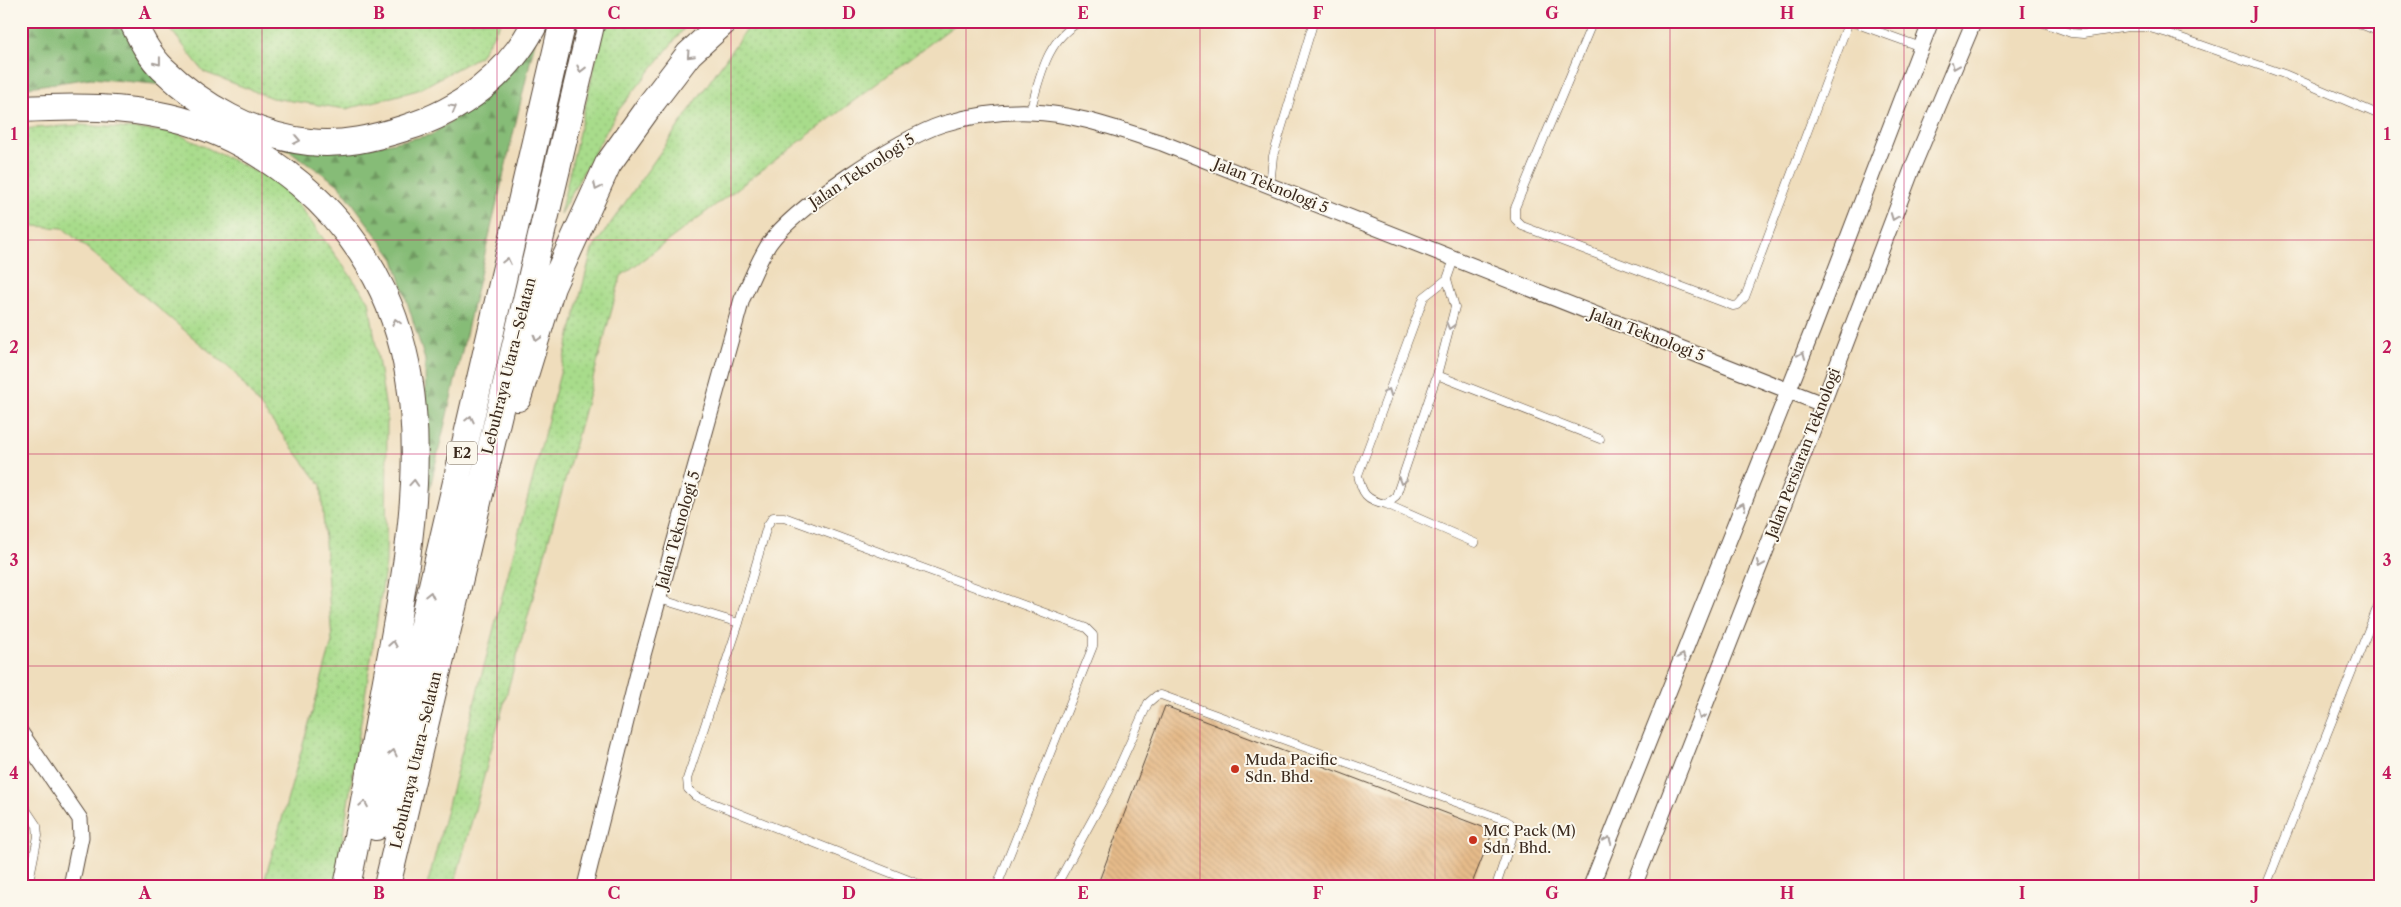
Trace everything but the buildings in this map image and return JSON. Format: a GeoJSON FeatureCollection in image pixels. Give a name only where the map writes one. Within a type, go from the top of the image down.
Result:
{"type":"FeatureCollection","features":[{"type":"Feature","properties":{"kind":"highway"},"geometry":{"type":"LineString","coordinates":[[132,21],[142,40],[162,68],[211,107],[240,123],[277,136],[310,142],[350,142],[374,138],[427,122],[458,106],[504,69],[526,41],[536,21]]}},
{"type":"Feature","properties":{"kind":"highway","name":"Lebuhraya Utara–Selatan"},"geometry":{"type":"LineString","coordinates":[[363,886],[562,21]]}},
{"type":"Feature","properties":{"kind":"highway","name":"Lebuhraya Utara–Selatan"},"geometry":{"type":"LineString","coordinates":[[387,886],[592,21]]}},
{"type":"Feature","properties":{"kind":"highway"},"geometry":{"type":"LineString","coordinates":[[469,534],[502,450],[552,287],[608,164],[689,54],[725,21]]}},
{"type":"Feature","properties":{"kind":"highway"},"geometry":{"type":"LineString","coordinates":[[21,109],[79,106],[158,113],[194,123],[234,138],[275,164],[324,205],[363,255],[395,315],[409,375],[416,445],[410,550],[347,886]]}},
{"type":"Feature","properties":{"kind":"street"},"geometry":{"type":"LineString","coordinates":[[1590,886],[1788,390],[1931,21]]}},
{"type":"Feature","properties":{"kind":"street","name":"Jalan Persiaran Teknologi"},"geometry":{"type":"LineString","coordinates":[[1634,886],[1914,164],[1974,21]]}},
{"type":"Feature","properties":{"kind":"street","name":"Jalan Teknologi 5"},"geometry":{"type":"LineString","coordinates":[[585,886],[659,599],[742,298],[770,243],[790,220],[810,204],[888,151],[941,125],[966,118],[1030,112],[1098,123],[1162,143],[1822,404]]}},
{"type":"Feature","properties":{"kind":"street"},"geometry":{"type":"LineString","coordinates":[[21,733],[80,819],[81,836],[71,886]]}},
{"type":"Feature","properties":{"kind":"lane"},"geometry":{"type":"LineString","coordinates":[[1030,112],[1046,59],[1055,42],[1075,24],[1082,21]]}},
{"type":"Feature","properties":{"kind":"lane"},"geometry":{"type":"LineString","coordinates":[[1593,21],[1514,208],[1515,219],[1522,226],[1733,306],[1738,305],[1745,297],[1849,21],[1921,47]]}},
{"type":"Feature","properties":{"kind":"lane"},"geometry":{"type":"LineString","coordinates":[[2038,21],[2071,33],[2083,34],[2128,27],[2146,27],[2284,74],[2380,115]]}},
{"type":"Feature","properties":{"kind":"lane"},"geometry":{"type":"LineString","coordinates":[[2353,21],[2380,32]]}},
{"type":"Feature","properties":{"kind":"lane"},"geometry":{"type":"LineString","coordinates":[[1270,186],[1273,156],[1312,27]]}},
{"type":"Feature","properties":{"kind":"lane"},"geometry":{"type":"LineString","coordinates":[[1454,259],[1447,279],[1424,296],[1358,475],[1362,491],[1373,501],[1386,504],[1474,543]]}},
{"type":"Feature","properties":{"kind":"lane"},"geometry":{"type":"LineString","coordinates":[[1386,504],[1396,496],[1437,375],[1455,307],[1447,279]]}},
{"type":"Feature","properties":{"kind":"lane"},"geometry":{"type":"LineString","coordinates":[[1437,375],[1600,439]]}},
{"type":"Feature","properties":{"kind":"lane"},"geometry":{"type":"LineString","coordinates":[[924,886],[691,793],[686,784],[739,623],[767,526],[773,517],[779,516],[1090,631],[1093,635],[1093,646],[997,886]]}},
{"type":"Feature","properties":{"kind":"lane"},"geometry":{"type":"LineString","coordinates":[[659,599],[739,623]]}},
{"type":"Feature","properties":{"kind":"lane"},"geometry":{"type":"LineString","coordinates":[[2266,886],[2380,601]]}},
{"type":"Feature","properties":{"kind":"lane"},"geometry":{"type":"LineString","coordinates":[[1056,886],[1109,789],[1148,703],[1160,695],[1506,820],[1510,823],[1514,832],[1496,886]]}},
{"type":"Feature","properties":{"kind":"lane"},"geometry":{"type":"LineString","coordinates":[[21,802],[37,826],[38,836],[28,886]]}},
{"type":"Feature","properties":{"kind":"green space"},"geometry":{"type":"Polygon","coordinates":[[[21,21],[122,21],[176,86],[91,78],[21,88],[21,21]]]}},
{"type":"Feature","properties":{"kind":"green space"},"geometry":{"type":"Polygon","coordinates":[[[164,21],[502,21],[480,56],[418,90],[346,109],[272,98],[204,72],[164,21]]]}},
{"type":"Feature","properties":{"kind":"green space"},"geometry":{"type":"Polygon","coordinates":[[[605,21],[690,21],[617,112],[560,214],[605,21]]]}},
{"type":"Feature","properties":{"kind":"green space"},"geometry":{"type":"Polygon","coordinates":[[[752,21],[960,21],[621,276],[454,886],[427,886],[592,250],[752,21]]]}},
{"type":"Feature","properties":{"kind":"green space"},"geometry":{"type":"Polygon","coordinates":[[[535,41],[427,500],[425,360],[394,259],[339,185],[271,138],[370,147],[431,135],[480,101],[535,41]]]}},
{"type":"Feature","properties":{"kind":"green space"},"geometry":{"type":"Polygon","coordinates":[[[80,125],[174,132],[284,185],[369,301],[387,416],[386,563],[335,886],[263,886],[332,642],[321,485],[234,372],[63,228],[21,225],[21,129],[80,125]]]}},
{"type":"Feature","properties":{"kind":"place","name":"Muda Pacific Sdn. Bhd."},"geometry":{"type":"Point","coordinates":[1235,769]}},
{"type":"Feature","properties":{"kind":"place","name":"MC Pack (M) Sdn. Bhd."},"geometry":{"type":"Point","coordinates":[1473,840]}}]}
